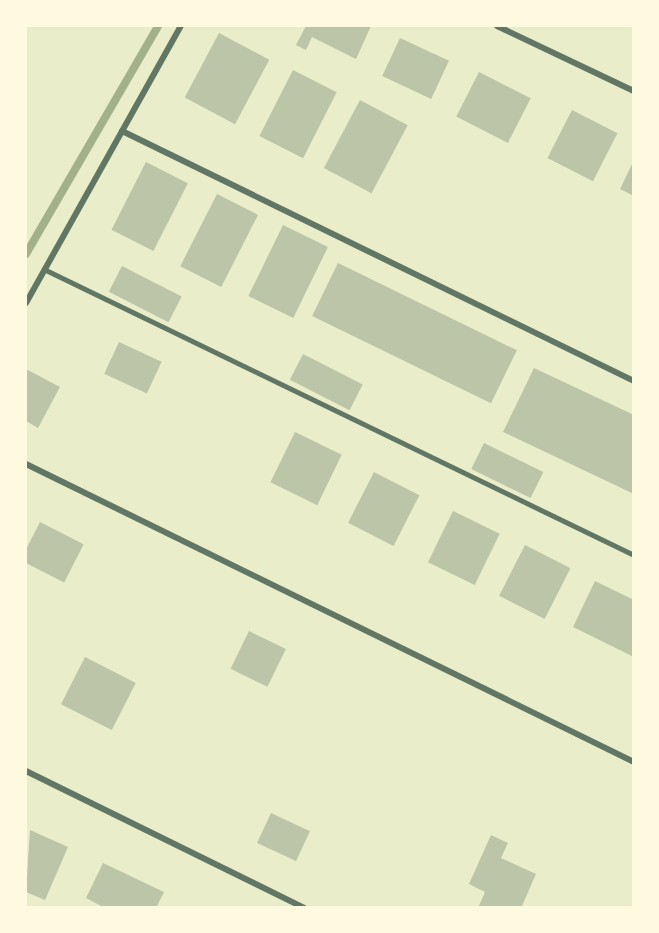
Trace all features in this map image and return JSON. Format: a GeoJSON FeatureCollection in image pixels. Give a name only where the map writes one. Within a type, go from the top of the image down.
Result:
{"type":"FeatureCollection","features":[{"type":"Feature","properties":{"kind":"street"},"geometry":{"type":"LineString","coordinates":[[26,303],[181,26]]}},
{"type":"Feature","properties":{"kind":"street"},"geometry":{"type":"LineString","coordinates":[[497,26],[633,91]]}},
{"type":"Feature","properties":{"kind":"street"},"geometry":{"type":"LineString","coordinates":[[122,130],[633,381]]}},
{"type":"Feature","properties":{"kind":"street"},"geometry":{"type":"LineString","coordinates":[[26,464],[633,762]]}},
{"type":"Feature","properties":{"kind":"street"},"geometry":{"type":"LineString","coordinates":[[26,771],[304,908]]}},
{"type":"Feature","properties":{"kind":"lane"},"geometry":{"type":"LineString","coordinates":[[44,269],[633,555]]}},
{"type":"Feature","properties":{"kind":"building"},"geometry":{"type":"Polygon","coordinates":[[[306,26],[371,26],[356,59],[312,37],[306,50],[296,45],[306,26]]]}},
{"type":"Feature","properties":{"kind":"building"},"geometry":{"type":"Polygon","coordinates":[[[219,33],[269,60],[235,124],[185,97],[219,33]]]}},
{"type":"Feature","properties":{"kind":"building"},"geometry":{"type":"Polygon","coordinates":[[[400,38],[449,61],[431,99],[382,76],[400,38]]]}},
{"type":"Feature","properties":{"kind":"building"},"geometry":{"type":"Polygon","coordinates":[[[293,70],[337,92],[303,158],[259,136],[293,70]]]}},
{"type":"Feature","properties":{"kind":"building"},"geometry":{"type":"Polygon","coordinates":[[[479,72],[531,98],[508,143],[456,117],[479,72]]]}},
{"type":"Feature","properties":{"kind":"building"},"geometry":{"type":"Polygon","coordinates":[[[360,100],[408,125],[372,193],[324,168],[360,100]]]}},
{"type":"Feature","properties":{"kind":"building"},"geometry":{"type":"Polygon","coordinates":[[[572,110],[617,133],[593,181],[547,158],[572,110]]]}},
{"type":"Feature","properties":{"kind":"building"},"geometry":{"type":"Polygon","coordinates":[[[634,160],[634,196],[620,189],[634,160]]]}},
{"type":"Feature","properties":{"kind":"building"},"geometry":{"type":"Polygon","coordinates":[[[146,162],[188,183],[153,251],[111,230],[146,162]]]}},
{"type":"Feature","properties":{"kind":"building"},"geometry":{"type":"Polygon","coordinates":[[[217,194],[258,215],[221,287],[180,266],[217,194]]]}},
{"type":"Feature","properties":{"kind":"building"},"geometry":{"type":"Polygon","coordinates":[[[283,225],[328,247],[293,318],[248,296],[283,225]]]}},
{"type":"Feature","properties":{"kind":"building"},"geometry":{"type":"Polygon","coordinates":[[[338,263],[517,350],[491,403],[312,316],[338,263]]]}},
{"type":"Feature","properties":{"kind":"building"},"geometry":{"type":"Polygon","coordinates":[[[122,266],[182,296],[169,322],[109,292],[122,266]]]}},
{"type":"Feature","properties":{"kind":"building"},"geometry":{"type":"Polygon","coordinates":[[[119,342],[162,362],[147,394],[104,374],[119,342]]]}},
{"type":"Feature","properties":{"kind":"building"},"geometry":{"type":"Polygon","coordinates":[[[303,354],[363,384],[350,410],[290,380],[303,354]]]}},
{"type":"Feature","properties":{"kind":"building"},"geometry":{"type":"Polygon","coordinates":[[[534,368],[634,415],[634,494],[503,432],[534,368]]]}},
{"type":"Feature","properties":{"kind":"building"},"geometry":{"type":"Polygon","coordinates":[[[26,369],[60,387],[38,428],[26,421],[26,369]]]}},
{"type":"Feature","properties":{"kind":"building"},"geometry":{"type":"Polygon","coordinates":[[[295,432],[342,455],[317,505],[270,482],[295,432]]]}},
{"type":"Feature","properties":{"kind":"building"},"geometry":{"type":"Polygon","coordinates":[[[484,443],[543,472],[531,498],[471,469],[484,443]]]}},
{"type":"Feature","properties":{"kind":"building"},"geometry":{"type":"Polygon","coordinates":[[[374,472],[419,495],[394,546],[348,523],[374,472]]]}},
{"type":"Feature","properties":{"kind":"building"},"geometry":{"type":"Polygon","coordinates":[[[453,511],[500,534],[475,585],[428,562],[453,511]]]}},
{"type":"Feature","properties":{"kind":"building"},"geometry":{"type":"Polygon","coordinates":[[[40,522],[84,544],[64,583],[26,563],[26,549],[40,522]]]}},
{"type":"Feature","properties":{"kind":"building"},"geometry":{"type":"Polygon","coordinates":[[[525,545],[570,568],[545,619],[499,596],[525,545]]]}},
{"type":"Feature","properties":{"kind":"building"},"geometry":{"type":"Polygon","coordinates":[[[595,581],[634,600],[634,657],[573,627],[595,581]]]}},
{"type":"Feature","properties":{"kind":"building"},"geometry":{"type":"Polygon","coordinates":[[[249,631],[286,649],[267,687],[231,669],[249,631]]]}},
{"type":"Feature","properties":{"kind":"building"},"geometry":{"type":"Polygon","coordinates":[[[85,657],[136,683],[112,730],[61,704],[85,657]]]}},
{"type":"Feature","properties":{"kind":"building"},"geometry":{"type":"Polygon","coordinates":[[[271,813],[310,831],[296,861],[257,843],[271,813]]]}},
{"type":"Feature","properties":{"kind":"building"},"geometry":{"type":"Polygon","coordinates":[[[30,830],[68,847],[45,900],[26,892],[30,830]]]}},
{"type":"Feature","properties":{"kind":"building"},"geometry":{"type":"Polygon","coordinates":[[[491,835],[508,843],[501,858],[536,874],[521,908],[478,908],[485,892],[469,884],[491,835]]]}},
{"type":"Feature","properties":{"kind":"building"},"geometry":{"type":"Polygon","coordinates":[[[103,863],[164,892],[156,908],[105,908],[86,898],[103,863]]]}},
{"type":"Feature","properties":{"kind":"waterway"},"geometry":{"type":"LineString","coordinates":[[26,254],[158,26]]}}]}
